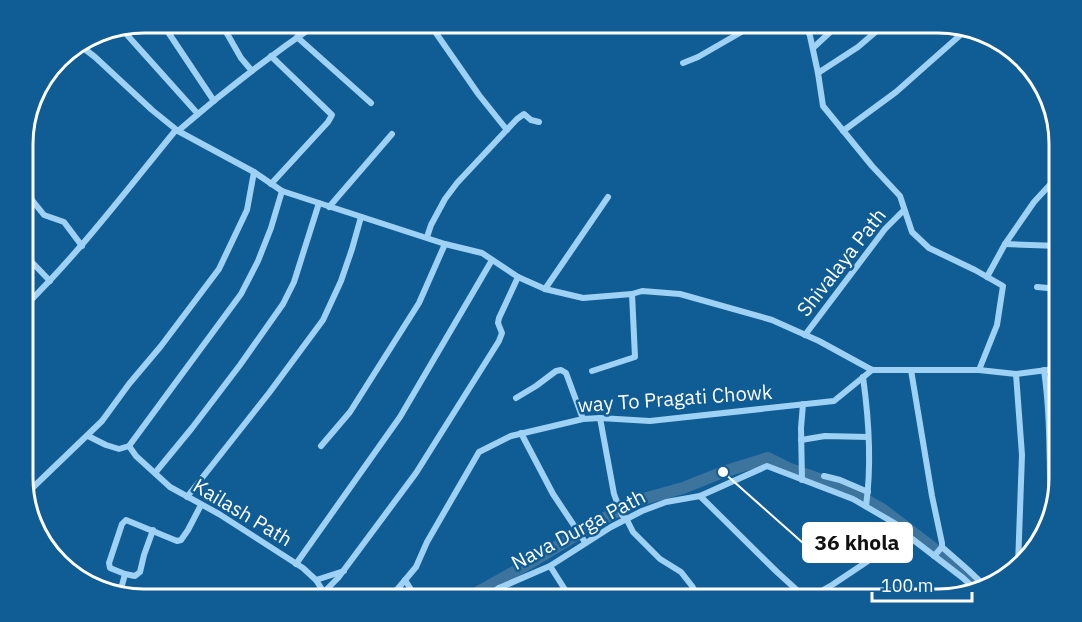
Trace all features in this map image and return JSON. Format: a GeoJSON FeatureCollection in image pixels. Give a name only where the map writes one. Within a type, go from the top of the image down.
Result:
{"type":"FeatureCollection","features":[{"type":"Feature","properties":{"kind":"street"},"geometry":{"type":"LineString","coordinates":[[169,33],[214,101]]}},
{"type":"Feature","properties":{"kind":"street"},"geometry":{"type":"LineString","coordinates":[[226,33],[241,58],[252,71]]}},
{"type":"Feature","properties":{"kind":"street"},"geometry":{"type":"LineString","coordinates":[[33,298],[82,246],[175,131],[178,131],[303,33]]}},
{"type":"Feature","properties":{"kind":"street"},"geometry":{"type":"LineString","coordinates":[[437,33],[479,95],[507,130]]}},
{"type":"Feature","properties":{"kind":"street"},"geometry":{"type":"LineString","coordinates":[[683,63],[739,33]]}},
{"type":"Feature","properties":{"kind":"street"},"geometry":{"type":"LineString","coordinates":[[808,33],[824,106],[872,166],[900,196],[912,232],[929,248],[1003,286],[997,325],[979,370]]}},
{"type":"Feature","properties":{"kind":"street"},"geometry":{"type":"LineString","coordinates":[[813,48],[829,33]]}},
{"type":"Feature","properties":{"kind":"street"},"geometry":{"type":"LineString","coordinates":[[818,73],[858,47],[874,33]]}},
{"type":"Feature","properties":{"kind":"street"},"geometry":{"type":"LineString","coordinates":[[127,34],[198,114]]}},
{"type":"Feature","properties":{"kind":"street"},"geometry":{"type":"LineString","coordinates":[[843,131],[896,92],[960,36]]}},
{"type":"Feature","properties":{"kind":"street"},"geometry":{"type":"LineString","coordinates":[[297,37],[371,103]]}},
{"type":"Feature","properties":{"kind":"street"},"geometry":{"type":"LineString","coordinates":[[86,50],[178,131],[255,172],[282,191],[445,244],[482,253],[518,277],[544,289],[583,298],[632,294],[642,291],[680,294],[772,320],[819,341],[872,370],[979,370],[1016,374],[1049,369]]}},
{"type":"Feature","properties":{"kind":"street"},"geometry":{"type":"LineString","coordinates":[[271,56],[332,115],[271,184]]}},
{"type":"Feature","properties":{"kind":"street"},"geometry":{"type":"LineString","coordinates":[[427,237],[441,208],[457,183],[507,130],[524,114],[531,120],[539,122]]}},
{"type":"Feature","properties":{"kind":"street"},"geometry":{"type":"LineString","coordinates":[[329,207],[392,134]]}},
{"type":"Feature","properties":{"kind":"street"},"geometry":{"type":"LineString","coordinates":[[34,487],[102,421],[219,268],[247,210],[255,172]]}},
{"type":"Feature","properties":{"kind":"street"},"geometry":{"type":"LineString","coordinates":[[987,277],[1005,244],[1034,202],[1049,186]]}},
{"type":"Feature","properties":{"kind":"street"},"geometry":{"type":"LineString","coordinates":[[88,436],[106,446],[119,449],[129,446],[241,294],[258,261],[282,191]]}},
{"type":"Feature","properties":{"kind":"street"},"geometry":{"type":"LineString","coordinates":[[544,289],[608,197]]}},
{"type":"Feature","properties":{"kind":"street"},"geometry":{"type":"LineString","coordinates":[[33,201],[44,215],[64,222],[82,246]]}},
{"type":"Feature","properties":{"kind":"street"},"geometry":{"type":"LineString","coordinates":[[155,473],[240,365],[283,304],[294,282],[319,203]]}},
{"type":"Feature","properties":{"kind":"street","name":"Shivalaya Path"},"geometry":{"type":"LineString","coordinates":[[805,335],[885,229],[904,210]]}},
{"type":"Feature","properties":{"kind":"street"},"geometry":{"type":"LineString","coordinates":[[187,496],[269,393],[323,320],[341,281],[361,217]]}},
{"type":"Feature","properties":{"kind":"street"},"geometry":{"type":"LineString","coordinates":[[321,446],[350,412],[419,303],[445,244]]}},
{"type":"Feature","properties":{"kind":"street"},"geometry":{"type":"LineString","coordinates":[[1005,244],[1049,246]]}},
{"type":"Feature","properties":{"kind":"street"},"geometry":{"type":"LineString","coordinates":[[296,564],[400,417],[492,260]]}},
{"type":"Feature","properties":{"kind":"street"},"geometry":{"type":"LineString","coordinates":[[33,263],[50,281]]}},
{"type":"Feature","properties":{"kind":"street"},"geometry":{"type":"LineString","coordinates":[[327,589],[338,578],[416,473],[499,341],[502,333],[498,323],[499,318],[518,277]]}},
{"type":"Feature","properties":{"kind":"street"},"geometry":{"type":"LineString","coordinates":[[1037,287],[1049,289]]}},
{"type":"Feature","properties":{"kind":"street"},"geometry":{"type":"LineString","coordinates":[[592,371],[635,357],[632,294]]}},
{"type":"Feature","properties":{"kind":"street"},"geometry":{"type":"LineString","coordinates":[[516,398],[561,370],[566,373],[583,419]]}},
{"type":"Feature","properties":{"kind":"street","name":"way To Pragati Chowk"},"geometry":{"type":"LineString","coordinates":[[398,589],[416,567],[427,542],[479,452],[511,436],[583,419],[650,421],[834,401],[872,370]]}},
{"type":"Feature","properties":{"kind":"street"},"geometry":{"type":"LineString","coordinates":[[911,370],[942,547],[980,581]]}},
{"type":"Feature","properties":{"kind":"street"},"geometry":{"type":"LineString","coordinates":[[1044,370],[1049,422]]}},
{"type":"Feature","properties":{"kind":"street"},"geometry":{"type":"LineString","coordinates":[[1016,374],[1022,454],[1018,554]]}},
{"type":"Feature","properties":{"kind":"street"},"geometry":{"type":"LineString","coordinates":[[863,377],[868,408],[869,467],[866,506]]}},
{"type":"Feature","properties":{"kind":"street"},"geometry":{"type":"LineString","coordinates":[[802,480],[803,404]]}},
{"type":"Feature","properties":{"kind":"street"},"geometry":{"type":"LineString","coordinates":[[600,418],[614,494],[622,515],[633,532],[660,559],[681,573],[694,589]]}},
{"type":"Feature","properties":{"kind":"street"},"geometry":{"type":"LineString","coordinates":[[521,433],[553,494],[585,543]]}},
{"type":"Feature","properties":{"kind":"street"},"geometry":{"type":"LineString","coordinates":[[801,440],[825,436],[868,437]]}},
{"type":"Feature","properties":{"kind":"street","name":"Kailash Path"},"geometry":{"type":"LineString","coordinates":[[129,446],[136,456],[170,487],[219,514],[303,568],[316,580],[321,589]]}},
{"type":"Feature","properties":{"kind":"street","name":"Nava Durga Path"},"geometry":{"type":"LineString","coordinates":[[499,588],[550,566],[611,527],[642,511],[666,502],[700,496],[767,466],[866,506],[896,524],[970,584]]}},
{"type":"Feature","properties":{"kind":"street"},"geometry":{"type":"LineString","coordinates":[[824,476],[868,492]]}},
{"type":"Feature","properties":{"kind":"street"},"geometry":{"type":"LineString","coordinates":[[700,496],[796,589]]}},
{"type":"Feature","properties":{"kind":"street"},"geometry":{"type":"LineString","coordinates":[[153,530],[140,572],[135,576],[110,568],[109,563],[122,524],[126,520],[153,530],[177,541],[181,540],[188,530],[201,505]]}},
{"type":"Feature","properties":{"kind":"street"},"geometry":{"type":"LineString","coordinates":[[824,589],[908,535]]}},
{"type":"Feature","properties":{"kind":"street"},"geometry":{"type":"LineString","coordinates":[[934,556],[942,547]]}},
{"type":"Feature","properties":{"kind":"street"},"geometry":{"type":"LineString","coordinates":[[550,566],[565,589]]}},
{"type":"Feature","properties":{"kind":"street"},"geometry":{"type":"LineString","coordinates":[[316,580],[344,570]]}},
{"type":"Feature","properties":{"kind":"street"},"geometry":{"type":"LineString","coordinates":[[122,586],[125,574]]}},
{"type":"Feature","properties":{"kind":"street"},"geometry":{"type":"LineString","coordinates":[[405,580],[411,589]]}},
{"type":"Feature","properties":{"kind":"waterway"},"geometry":{"type":"LineString","coordinates":[[484,589],[636,501],[683,488],[768,458],[790,469],[842,487],[882,509],[976,582]]}},
{"type":"Feature","properties":{"kind":"place","name":"36 khola"},"geometry":{"type":"Point","coordinates":[723,472]}}]}
